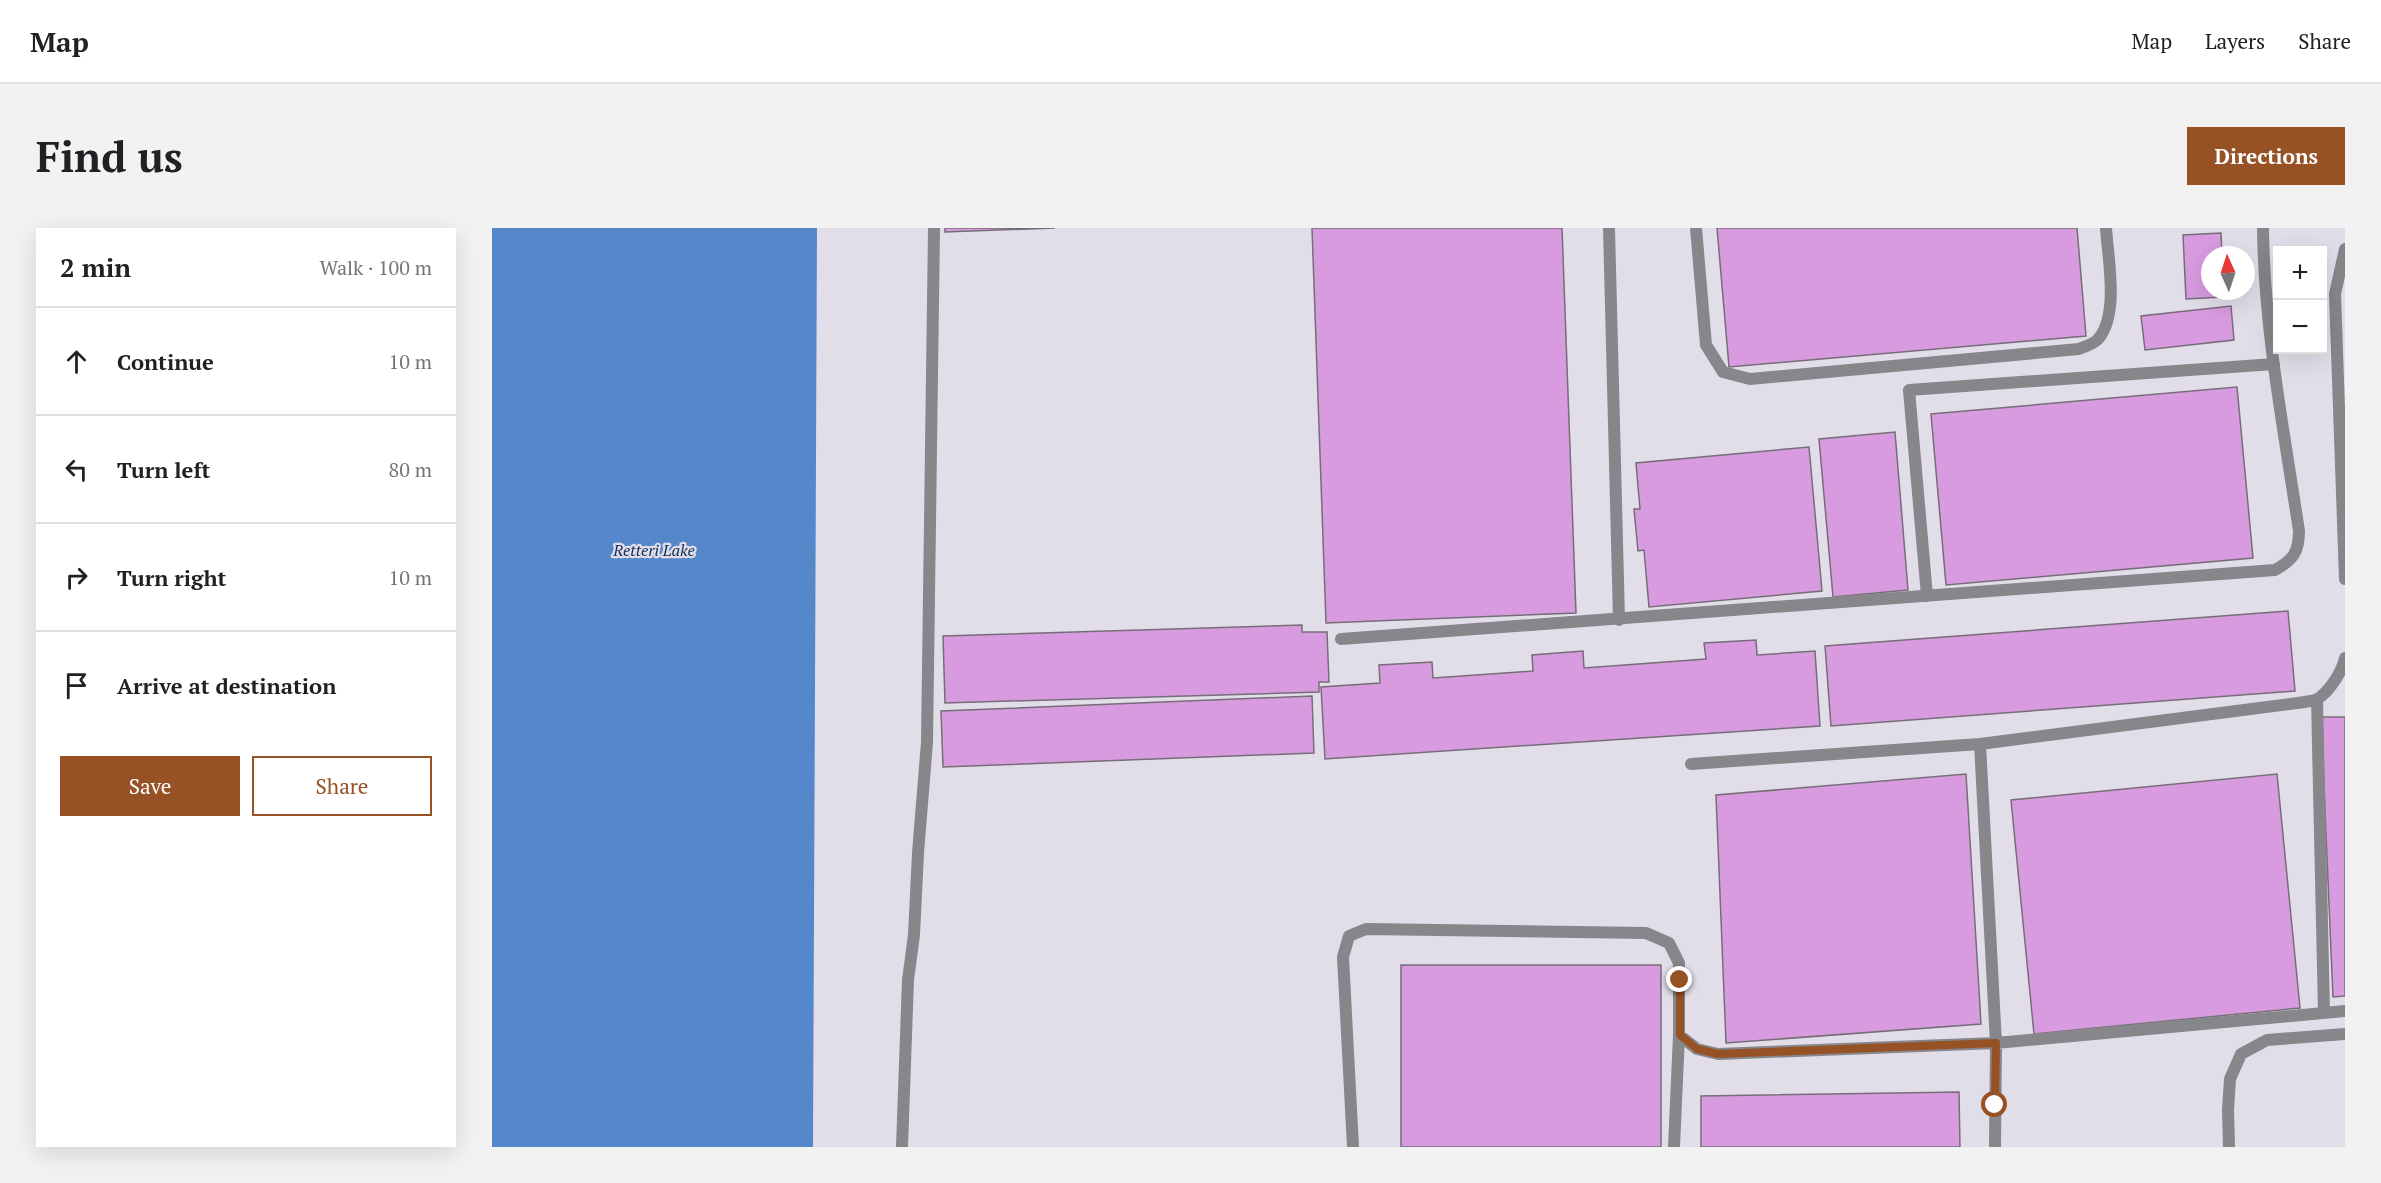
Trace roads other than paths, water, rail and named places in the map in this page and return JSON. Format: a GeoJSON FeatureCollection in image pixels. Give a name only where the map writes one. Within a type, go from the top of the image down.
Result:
{"type":"FeatureCollection","features":[{"type":"Feature","properties":{"kind":"street"},"geometry":{"type":"LineString","coordinates":[[902,1147],[906,1002],[914,935],[927,742],[934,228]]}},
{"type":"Feature","properties":{"kind":"street"},"geometry":{"type":"LineString","coordinates":[[1609,228],[1619,620]]}},
{"type":"Feature","properties":{"kind":"street"},"geometry":{"type":"LineString","coordinates":[[1696,228],[1706,345],[1723,372],[1750,379],[2079,349],[2098,340],[2108,322],[2110,297],[2106,228]]}},
{"type":"Feature","properties":{"kind":"street"},"geometry":{"type":"LineString","coordinates":[[1341,639],[2275,570],[2295,557],[2299,545],[2299,531],[2274,364],[2263,260],[2263,228]]}},
{"type":"Feature","properties":{"kind":"street"},"geometry":{"type":"LineString","coordinates":[[2345,249],[2334,294],[2345,579]]}},
{"type":"Feature","properties":{"kind":"street"},"geometry":{"type":"LineString","coordinates":[[1927,596],[1909,390],[2274,364]]}},
{"type":"Feature","properties":{"kind":"street"},"geometry":{"type":"LineString","coordinates":[[1691,764],[1980,744],[2317,699],[2330,687],[2344,664]]}},
{"type":"Feature","properties":{"kind":"street"},"geometry":{"type":"LineString","coordinates":[[2317,699],[2324,1012]]}},
{"type":"Feature","properties":{"kind":"street"},"geometry":{"type":"LineString","coordinates":[[1980,744],[1996,1043],[1995,1147]]}},
{"type":"Feature","properties":{"kind":"street"},"geometry":{"type":"LineString","coordinates":[[1353,1147],[1343,957],[1349,936],[1366,929],[1646,933],[1669,943],[1679,963],[1680,1035],[1674,1147]]}},
{"type":"Feature","properties":{"kind":"street"},"geometry":{"type":"LineString","coordinates":[[1680,1035],[1697,1049],[1718,1054],[1996,1043],[2345,1011]]}},
{"type":"Feature","properties":{"kind":"street"},"geometry":{"type":"LineString","coordinates":[[2229,1147],[2230,1079],[2241,1054],[2267,1040],[2345,1034]]}},
{"type":"Feature","properties":{"kind":"water","name":"Retteri Lake"},"geometry":{"type":"Polygon","coordinates":[[[492,228],[817,228],[813,1147],[492,1147],[492,228]]]}}]}
